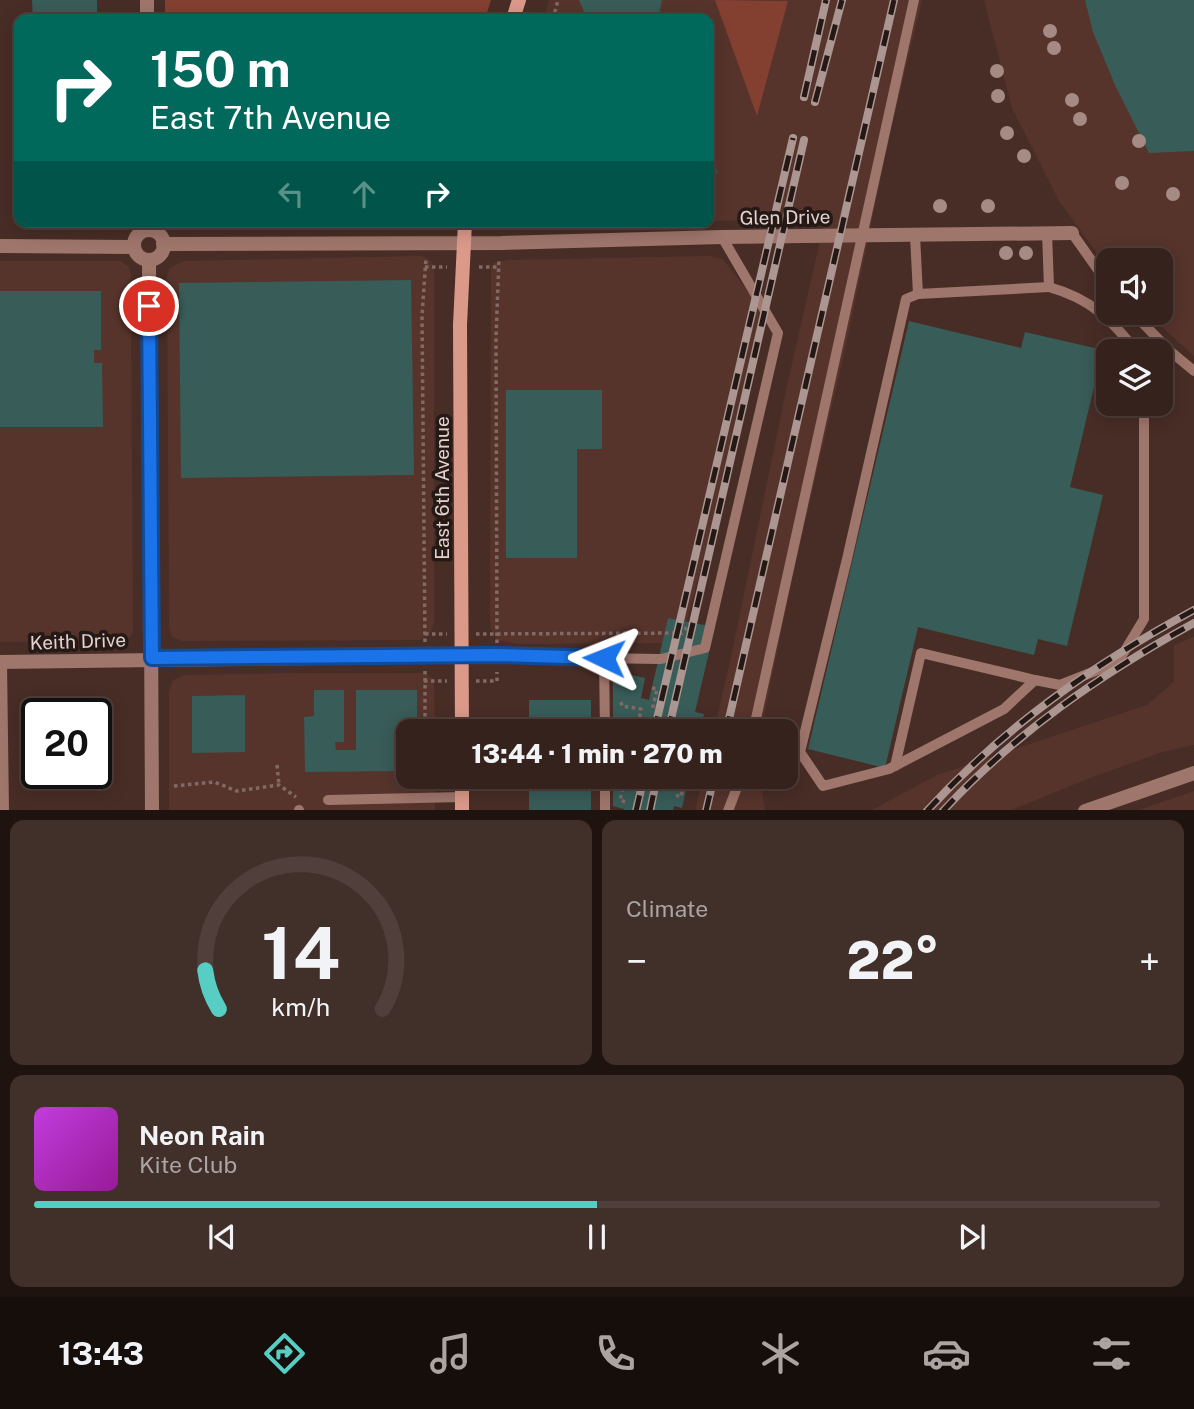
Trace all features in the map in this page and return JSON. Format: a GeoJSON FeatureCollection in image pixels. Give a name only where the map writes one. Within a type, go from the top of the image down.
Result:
{"type":"FeatureCollection","features":[{"type":"Feature","properties":{"kind":"main road","name":"East 6th Avenue"},"geometry":{"type":"LineString","coordinates":[[462,719],[460,325],[465,228]]}},
{"type":"Feature","properties":{"kind":"street"},"geometry":{"type":"LineString","coordinates":[[147,228],[136,237],[134,247],[138,255],[149,260],[158,257],[163,244],[160,236],[151,228]]}},
{"type":"Feature","properties":{"kind":"street","name":"Glen Drive"},"geometry":{"type":"LineString","coordinates":[[163,244],[464,243],[1072,233]]}},
{"type":"Feature","properties":{"kind":"street"},"geometry":{"type":"LineString","coordinates":[[0,246],[134,247]]}},
{"type":"Feature","properties":{"kind":"street"},"geometry":{"type":"LineString","coordinates":[[149,260],[152,810]]}},
{"type":"Feature","properties":{"kind":"street","name":"Keith Drive"},"geometry":{"type":"LineString","coordinates":[[1,662],[462,656]]}},
{"type":"Feature","properties":{"kind":"street"},"geometry":{"type":"LineString","coordinates":[[1085,810],[1194,773]]}},
{"type":"Feature","properties":{"kind":"lane"},"geometry":{"type":"LineString","coordinates":[[756,719],[914,0]]}},
{"type":"Feature","properties":{"kind":"lane"},"geometry":{"type":"LineString","coordinates":[[1046,233],[1049,287]]}},
{"type":"Feature","properties":{"kind":"lane"},"geometry":{"type":"LineString","coordinates":[[1072,233],[1096,267]]}},
{"type":"Feature","properties":{"kind":"lane"},"geometry":{"type":"LineString","coordinates":[[915,236],[918,294]]}},
{"type":"Feature","properties":{"kind":"lane","name":"Keith Drive"},"geometry":{"type":"LineString","coordinates":[[462,656],[661,659],[705,648],[778,333],[722,237]]}},
{"type":"Feature","properties":{"kind":"lane"},"geometry":{"type":"LineString","coordinates":[[1035,680],[1004,709],[895,766],[823,786],[800,752],[906,299],[918,294],[1049,287],[1072,293],[1093,305],[1125,339]]}},
{"type":"Feature","properties":{"kind":"lane"},"geometry":{"type":"LineString","coordinates":[[1145,325],[1194,371]]}},
{"type":"Feature","properties":{"kind":"lane"},"geometry":{"type":"LineString","coordinates":[[895,766],[921,653],[1060,685],[1118,662],[1144,619],[1144,416]]}},
{"type":"Feature","properties":{"kind":"lane"},"geometry":{"type":"LineString","coordinates":[[604,658],[604,719]]}},
{"type":"Feature","properties":{"kind":"lane"},"geometry":{"type":"LineString","coordinates":[[1,662],[4,810]]}},
{"type":"Feature","properties":{"kind":"lane"},"geometry":{"type":"LineString","coordinates":[[604,789],[605,810]]}},
{"type":"Feature","properties":{"kind":"lane"},"geometry":{"type":"LineString","coordinates":[[728,810],[736,789]]}},
{"type":"Feature","properties":{"kind":"lane"},"geometry":{"type":"LineString","coordinates":[[328,800],[462,804]]}},
{"type":"Feature","properties":{"kind":"path"},"geometry":{"type":"LineString","coordinates":[[425,639],[422,316],[426,258]]}},
{"type":"Feature","properties":{"kind":"path"},"geometry":{"type":"LineString","coordinates":[[498,267],[497,635],[682,633],[698,615]]}},
{"type":"Feature","properties":{"kind":"path"},"geometry":{"type":"LineString","coordinates":[[618,634],[618,659]]}},
{"type":"Feature","properties":{"kind":"path"},"geometry":{"type":"LineString","coordinates":[[425,673],[425,719]]}},
{"type":"Feature","properties":{"kind":"path"},"geometry":{"type":"LineString","coordinates":[[652,688],[657,689],[652,711]]}},
{"type":"Feature","properties":{"kind":"path"},"geometry":{"type":"LineString","coordinates":[[621,694],[622,706],[641,709],[639,719]]}},
{"type":"Feature","properties":{"kind":"path"},"geometry":{"type":"LineString","coordinates":[[174,786],[214,782],[237,791],[279,785],[277,765]]}},
{"type":"Feature","properties":{"kind":"path"},"geometry":{"type":"LineString","coordinates":[[623,801],[624,789]]}},
{"type":"Feature","properties":{"kind":"path"},"geometry":{"type":"LineString","coordinates":[[678,796],[681,789]]}},
{"type":"Feature","properties":{"kind":"shaded area"},"geometry":{"type":"Polygon","coordinates":[[[165,0],[491,0],[487,14],[165,14],[165,0]]]}},
{"type":"Feature","properties":{"kind":"shaded area"},"geometry":{"type":"Polygon","coordinates":[[[549,0],[922,0],[889,138],[763,719],[717,719],[825,219],[714,221],[714,14],[545,14],[549,0]]]}},
{"type":"Feature","properties":{"kind":"shaded area"},"geometry":{"type":"Polygon","coordinates":[[[715,0],[788,1],[757,116],[715,0]]]}},
{"type":"Feature","properties":{"kind":"shaded area"},"geometry":{"type":"Polygon","coordinates":[[[984,0],[1194,0],[1194,356],[1159,325],[1173,325],[1173,248],[1096,248],[1096,252],[1059,201],[1012,108],[984,0]]]}},
{"type":"Feature","properties":{"kind":"shaded area"},"geometry":{"type":"Polygon","coordinates":[[[174,228],[202,228],[199,230],[174,228]]]}},
{"type":"Feature","properties":{"kind":"shaded area"},"geometry":{"type":"Polygon","coordinates":[[[421,256],[430,260],[434,267],[434,624],[430,634],[420,640],[182,641],[172,637],[169,627],[167,276],[170,268],[183,261],[421,256]]]}},
{"type":"Feature","properties":{"kind":"shaded area"},"geometry":{"type":"Polygon","coordinates":[[[710,256],[722,259],[767,317],[681,643],[518,644],[497,640],[490,623],[491,267],[494,263],[508,260],[710,256]]]}},
{"type":"Feature","properties":{"kind":"shaded area"},"geometry":{"type":"Polygon","coordinates":[[[0,261],[120,261],[128,266],[131,273],[133,631],[130,637],[123,641],[0,642],[0,261]]]}},
{"type":"Feature","properties":{"kind":"shaded area"},"geometry":{"type":"Polygon","coordinates":[[[1194,637],[1194,745],[1162,752],[1011,810],[872,810],[937,775],[1147,705],[1174,682],[1174,645],[1194,637]]]}},
{"type":"Feature","properties":{"kind":"shaded area"},"geometry":{"type":"Polygon","coordinates":[[[425,673],[434,681],[435,719],[396,719],[396,789],[435,789],[435,810],[169,810],[169,691],[173,680],[185,675],[425,673]]]}},
{"type":"Feature","properties":{"kind":"shaded area"},"geometry":{"type":"Polygon","coordinates":[[[700,789],[762,789],[765,810],[695,810],[700,789]]]}},
{"type":"Feature","properties":{"kind":"shaded area"},"geometry":{"type":"Polygon","coordinates":[[[1194,791],[1194,810],[1139,810],[1194,791]]]}},
{"type":"Feature","properties":{"kind":"building"},"geometry":{"type":"Polygon","coordinates":[[[32,0],[97,0],[97,14],[33,14],[32,0]]]}},
{"type":"Feature","properties":{"kind":"building"},"geometry":{"type":"Polygon","coordinates":[[[579,0],[662,0],[659,14],[585,14],[579,0]]]}},
{"type":"Feature","properties":{"kind":"building"},"geometry":{"type":"Polygon","coordinates":[[[1085,0],[1194,0],[1194,151],[1149,153],[1115,85],[1093,32],[1085,0]]]}},
{"type":"Feature","properties":{"kind":"building"},"geometry":{"type":"Polygon","coordinates":[[[411,280],[414,475],[181,478],[179,283],[411,280]]]}},
{"type":"Feature","properties":{"kind":"building"},"geometry":{"type":"Polygon","coordinates":[[[0,291],[101,291],[101,350],[94,350],[94,363],[102,363],[103,427],[0,427],[0,291]]]}},
{"type":"Feature","properties":{"kind":"building"},"geometry":{"type":"Polygon","coordinates":[[[909,321],[1021,348],[1025,332],[1096,348],[1096,379],[1070,487],[1103,495],[1067,646],[1038,639],[1034,655],[918,627],[885,768],[808,749],[909,321]]]}},
{"type":"Feature","properties":{"kind":"building"},"geometry":{"type":"Polygon","coordinates":[[[506,390],[602,390],[602,449],[577,449],[577,558],[506,558],[506,390]]]}},
{"type":"Feature","properties":{"kind":"building"},"geometry":{"type":"Polygon","coordinates":[[[668,618],[715,627],[695,712],[704,714],[703,719],[613,719],[613,671],[645,678],[641,698],[649,700],[668,618]]]}},
{"type":"Feature","properties":{"kind":"building"},"geometry":{"type":"Polygon","coordinates":[[[314,690],[344,690],[344,742],[335,742],[336,750],[356,750],[356,690],[417,690],[417,719],[396,719],[396,771],[305,772],[304,717],[314,716],[314,690]]]}},
{"type":"Feature","properties":{"kind":"building"},"geometry":{"type":"Polygon","coordinates":[[[245,695],[245,752],[192,753],[192,696],[245,695]]]}},
{"type":"Feature","properties":{"kind":"building"},"geometry":{"type":"Polygon","coordinates":[[[529,700],[591,700],[591,719],[529,719],[529,700]]]}},
{"type":"Feature","properties":{"kind":"building"},"geometry":{"type":"Polygon","coordinates":[[[529,789],[591,789],[591,810],[529,810],[529,789]]]}},
{"type":"Feature","properties":{"kind":"building"},"geometry":{"type":"Polygon","coordinates":[[[613,789],[686,789],[682,808],[674,806],[673,810],[624,809],[613,806],[613,789]]]}},
{"type":"Feature","properties":{"kind":"railway"},"geometry":{"type":"LineString","coordinates":[[804,97],[826,0]]}},
{"type":"Feature","properties":{"kind":"railway"},"geometry":{"type":"LineString","coordinates":[[815,102],[842,0]]}},
{"type":"Feature","properties":{"kind":"railway"},"geometry":{"type":"LineString","coordinates":[[729,719],[894,0]]}},
{"type":"Feature","properties":{"kind":"railway"},"geometry":{"type":"LineString","coordinates":[[657,719],[793,138]]}},
{"type":"Feature","properties":{"kind":"railway"},"geometry":{"type":"LineString","coordinates":[[671,719],[804,140]]}},
{"type":"Feature","properties":{"kind":"railway"},"geometry":{"type":"LineString","coordinates":[[928,810],[987,752],[1052,699],[1121,652],[1194,610]]}},
{"type":"Feature","properties":{"kind":"railway"},"geometry":{"type":"LineString","coordinates":[[944,810],[1000,756],[1061,707],[1126,663],[1194,623]]}},
{"type":"Feature","properties":{"kind":"railway"},"geometry":{"type":"LineString","coordinates":[[636,810],[641,789]]}},
{"type":"Feature","properties":{"kind":"railway"},"geometry":{"type":"LineString","coordinates":[[650,810],[655,789]]}},
{"type":"Feature","properties":{"kind":"railway"},"geometry":{"type":"LineString","coordinates":[[706,810],[711,789]]}},
{"type":"Feature","properties":{"kind":"route"},"geometry":{"type":"LineString","coordinates":[[149,306],[152,658],[497,655],[604,658]]}}]}
